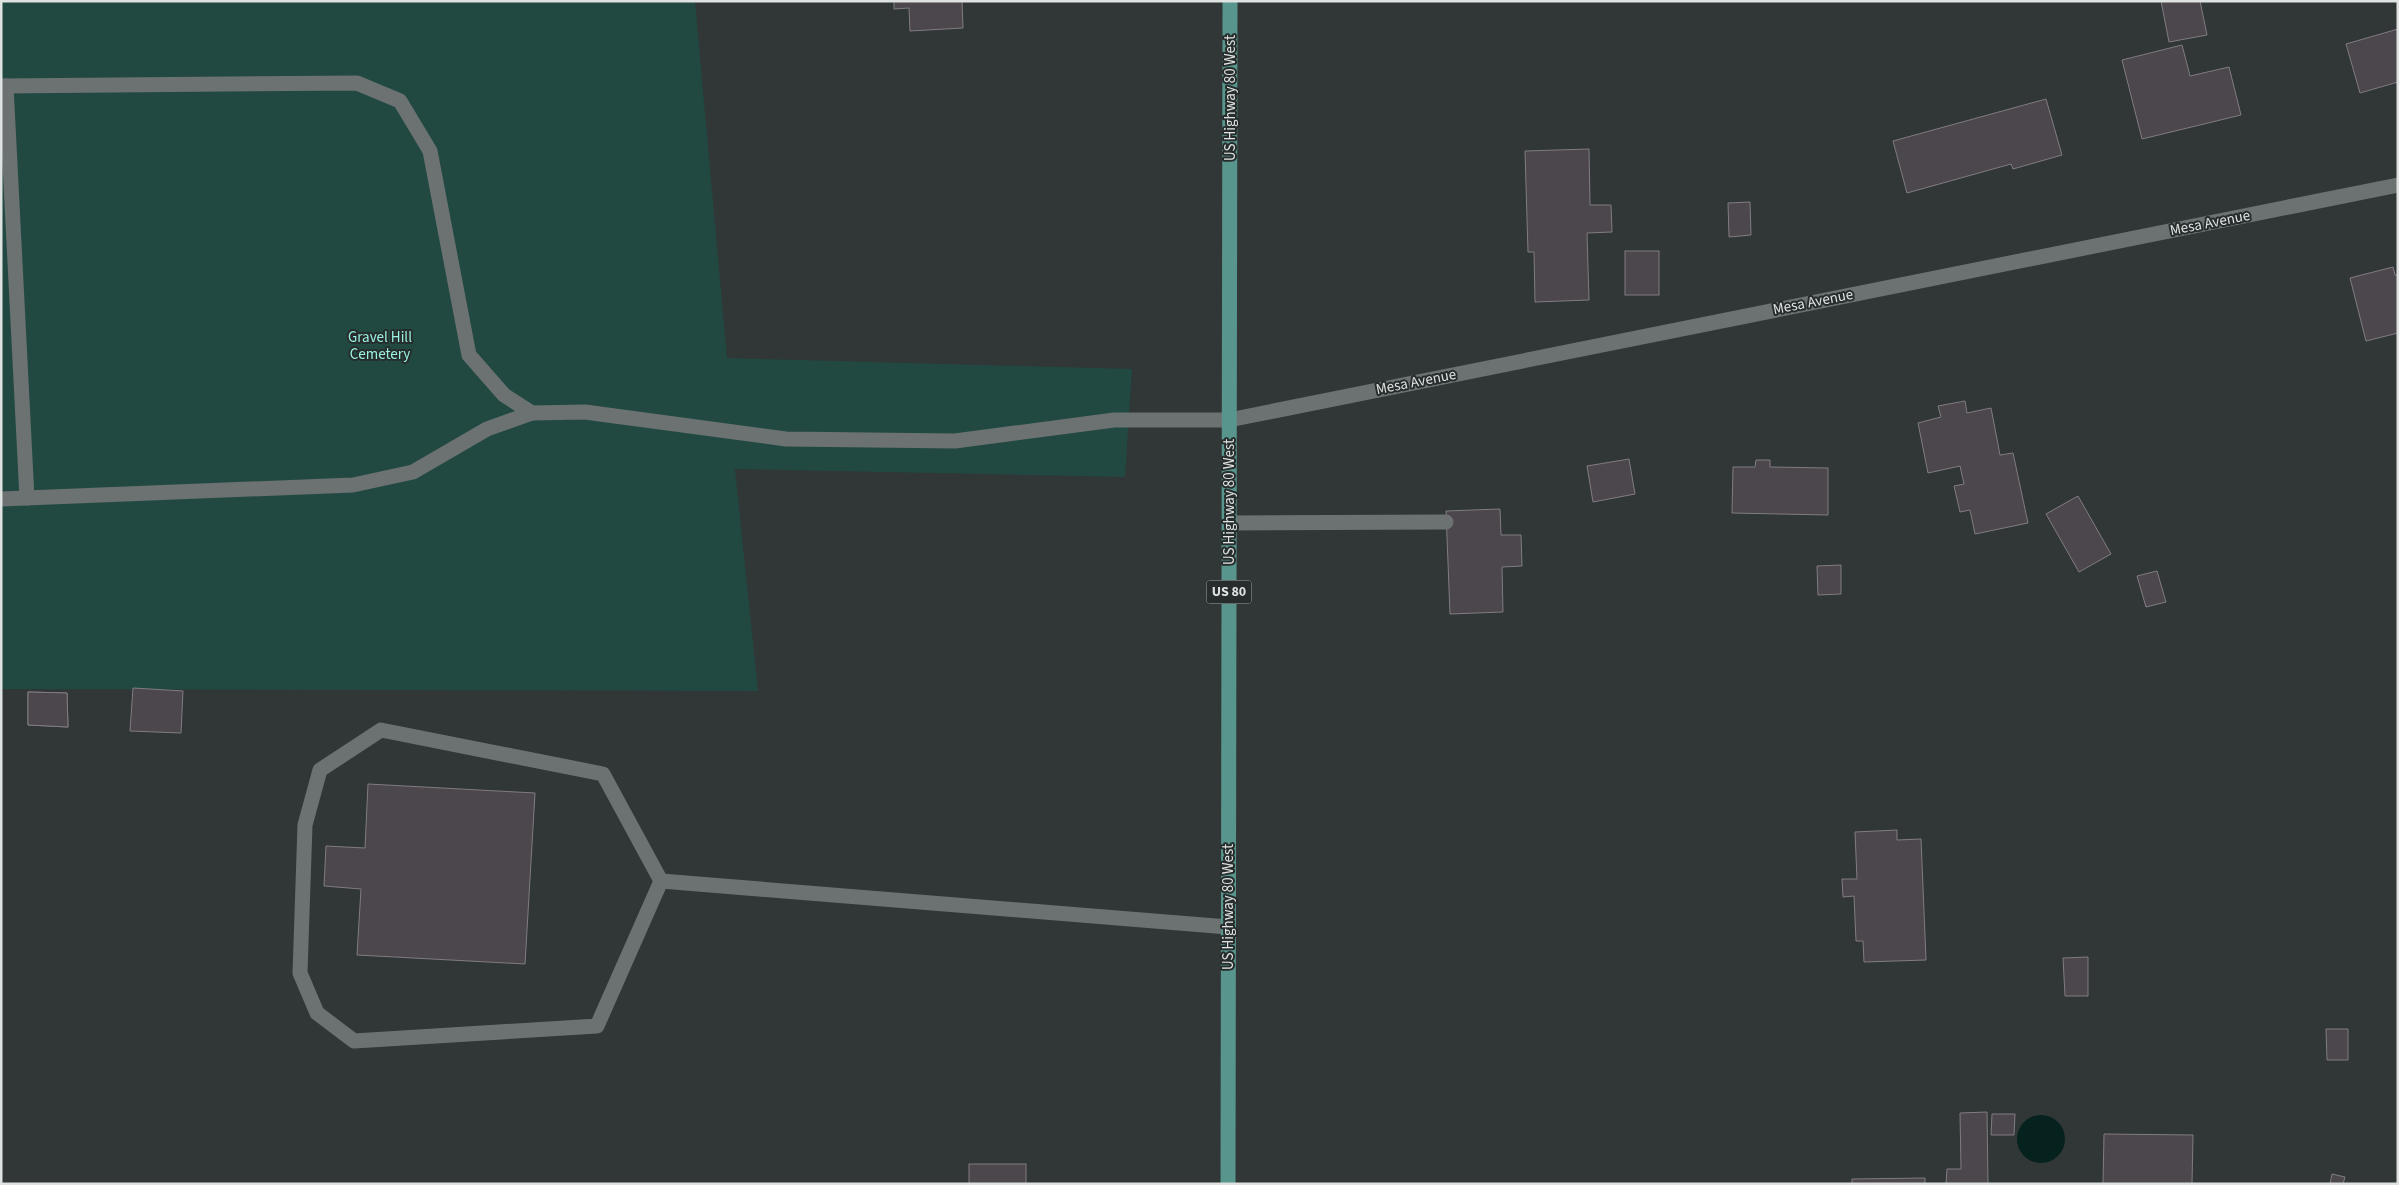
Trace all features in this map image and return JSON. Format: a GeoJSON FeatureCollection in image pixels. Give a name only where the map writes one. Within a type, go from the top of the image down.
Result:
{"type":"FeatureCollection","features":[{"type":"Feature","properties":{"kind":"main road","name":"US Highway 80 West"},"geometry":{"type":"LineString","coordinates":[[1228,1184],[1230,1]]}},
{"type":"Feature","properties":{"kind":"street"},"geometry":{"type":"LineString","coordinates":[[27,498],[4,86],[357,83],[400,101],[430,151],[469,355],[504,395],[532,413]]}},
{"type":"Feature","properties":{"kind":"street","name":"Mesa Avenue"},"geometry":{"type":"LineString","coordinates":[[532,413],[585,412],[786,440],[955,441],[1114,420],[1229,420],[2398,185]]}},
{"type":"Feature","properties":{"kind":"street"},"geometry":{"type":"LineString","coordinates":[[1,499],[353,485],[413,472],[487,430],[532,413]]}},
{"type":"Feature","properties":{"kind":"street"},"geometry":{"type":"LineString","coordinates":[[1229,523],[1446,522]]}},
{"type":"Feature","properties":{"kind":"street"},"geometry":{"type":"LineString","coordinates":[[381,730],[603,774],[661,881],[597,1026],[354,1041],[318,1013],[300,973],[305,825],[320,770],[381,730]]}},
{"type":"Feature","properties":{"kind":"street"},"geometry":{"type":"LineString","coordinates":[[661,881],[1228,927]]}},
{"type":"Feature","properties":{"kind":"green space","name":"Gravel Hill Cemetery"},"geometry":{"type":"Polygon","coordinates":[[[1,1],[695,1],[727,358],[1132,369],[1125,477],[735,469],[758,691],[1,689],[1,1]]]}},
{"type":"Feature","properties":{"kind":"shaded area"},"geometry":{"type":"Polygon","coordinates":[[[2036,1115],[2046,1115],[2058,1122],[2065,1134],[2065,1144],[2058,1156],[2046,1163],[2036,1163],[2028,1159],[2021,1152],[2017,1144],[2017,1134],[2021,1126],[2028,1119],[2036,1115]]]}},
{"type":"Feature","properties":{"kind":"building"},"geometry":{"type":"Polygon","coordinates":[[[894,1],[962,1],[963,28],[910,31],[909,8],[894,9],[894,1]]]}},
{"type":"Feature","properties":{"kind":"building"},"geometry":{"type":"Polygon","coordinates":[[[2161,1],[2200,1],[2207,35],[2169,42],[2161,1]]]}},
{"type":"Feature","properties":{"kind":"building"},"geometry":{"type":"Polygon","coordinates":[[[2398,29],[2398,82],[2360,93],[2346,44],[2398,29]]]}},
{"type":"Feature","properties":{"kind":"building"},"geometry":{"type":"Polygon","coordinates":[[[2182,45],[2190,76],[2229,67],[2241,115],[2142,139],[2122,60],[2182,45]]]}},
{"type":"Feature","properties":{"kind":"building"},"geometry":{"type":"Polygon","coordinates":[[[2046,99],[2062,155],[2013,169],[2011,164],[1907,193],[1893,141],[2046,99]]]}},
{"type":"Feature","properties":{"kind":"building"},"geometry":{"type":"Polygon","coordinates":[[[1589,149],[1590,205],[1611,205],[1612,232],[1587,233],[1589,300],[1535,302],[1534,252],[1528,252],[1525,151],[1589,149]]]}},
{"type":"Feature","properties":{"kind":"building"},"geometry":{"type":"Polygon","coordinates":[[[1750,202],[1751,235],[1729,237],[1728,203],[1750,202]]]}},
{"type":"Feature","properties":{"kind":"building"},"geometry":{"type":"Polygon","coordinates":[[[1625,251],[1659,251],[1659,295],[1625,295],[1625,251]]]}},
{"type":"Feature","properties":{"kind":"building"},"geometry":{"type":"Polygon","coordinates":[[[2393,267],[2395,275],[2398,275],[2398,333],[2366,341],[2350,278],[2393,267]]]}},
{"type":"Feature","properties":{"kind":"building"},"geometry":{"type":"Polygon","coordinates":[[[1965,401],[1967,413],[1991,408],[2000,455],[2013,453],[2028,523],[1975,534],[1970,510],[1960,512],[1954,486],[1964,484],[1960,466],[1928,473],[1918,423],[1941,417],[1938,406],[1965,401]]]}},
{"type":"Feature","properties":{"kind":"building"},"geometry":{"type":"Polygon","coordinates":[[[1629,459],[1635,494],[1593,502],[1587,466],[1629,459]]]}},
{"type":"Feature","properties":{"kind":"building"},"geometry":{"type":"Polygon","coordinates":[[[1756,460],[1770,460],[1770,467],[1828,468],[1828,515],[1732,513],[1733,467],[1755,467],[1756,460]]]}},
{"type":"Feature","properties":{"kind":"building"},"geometry":{"type":"Polygon","coordinates":[[[2078,496],[2111,554],[2079,572],[2046,514],[2078,496]]]}},
{"type":"Feature","properties":{"kind":"building"},"geometry":{"type":"Polygon","coordinates":[[[1500,509],[1501,535],[1521,535],[1522,566],[1502,567],[1503,612],[1450,614],[1446,511],[1500,509]]]}},
{"type":"Feature","properties":{"kind":"building"},"geometry":{"type":"Polygon","coordinates":[[[1841,565],[1841,594],[1818,595],[1817,566],[1841,565]]]}},
{"type":"Feature","properties":{"kind":"building"},"geometry":{"type":"Polygon","coordinates":[[[2157,571],[2166,602],[2146,607],[2137,576],[2157,571]]]}},
{"type":"Feature","properties":{"kind":"building"},"geometry":{"type":"Polygon","coordinates":[[[133,688],[183,691],[181,733],[130,731],[133,688]]]}},
{"type":"Feature","properties":{"kind":"building"},"geometry":{"type":"Polygon","coordinates":[[[28,692],[67,693],[68,727],[28,725],[28,692]]]}},
{"type":"Feature","properties":{"kind":"building"},"geometry":{"type":"Polygon","coordinates":[[[28,692],[67,693],[68,727],[28,725],[28,692]]]}},
{"type":"Feature","properties":{"kind":"building"},"geometry":{"type":"Polygon","coordinates":[[[368,784],[535,793],[525,964],[357,955],[361,889],[324,886],[326,846],[365,848],[368,784]]]}},
{"type":"Feature","properties":{"kind":"building"},"geometry":{"type":"Polygon","coordinates":[[[1897,830],[1897,840],[1921,839],[1926,960],[1864,962],[1863,941],[1856,941],[1854,896],[1843,897],[1842,879],[1857,879],[1855,832],[1897,830]]]}},
{"type":"Feature","properties":{"kind":"building"},"geometry":{"type":"Polygon","coordinates":[[[2088,957],[2088,996],[2065,996],[2063,958],[2088,957]]]}},
{"type":"Feature","properties":{"kind":"building"},"geometry":{"type":"Polygon","coordinates":[[[2326,1029],[2348,1029],[2348,1060],[2327,1060],[2326,1029]]]}},
{"type":"Feature","properties":{"kind":"building"},"geometry":{"type":"Polygon","coordinates":[[[1987,1112],[1988,1184],[1946,1184],[1947,1169],[1961,1169],[1960,1113],[1987,1112]]]}},
{"type":"Feature","properties":{"kind":"building"},"geometry":{"type":"Polygon","coordinates":[[[1992,1114],[2015,1114],[2014,1135],[1991,1135],[1992,1114]]]}},
{"type":"Feature","properties":{"kind":"building"},"geometry":{"type":"Polygon","coordinates":[[[2104,1134],[2193,1135],[2192,1184],[2103,1184],[2104,1134]]]}},
{"type":"Feature","properties":{"kind":"building"},"geometry":{"type":"Polygon","coordinates":[[[969,1164],[1026,1164],[1026,1184],[969,1184],[969,1164]]]}},
{"type":"Feature","properties":{"kind":"building"},"geometry":{"type":"Polygon","coordinates":[[[2332,1174],[2345,1177],[2343,1184],[2330,1184],[2332,1174]]]}},
{"type":"Feature","properties":{"kind":"building"},"geometry":{"type":"Polygon","coordinates":[[[1925,1178],[1925,1184],[1852,1184],[1852,1179],[1925,1178]]]}}]}
